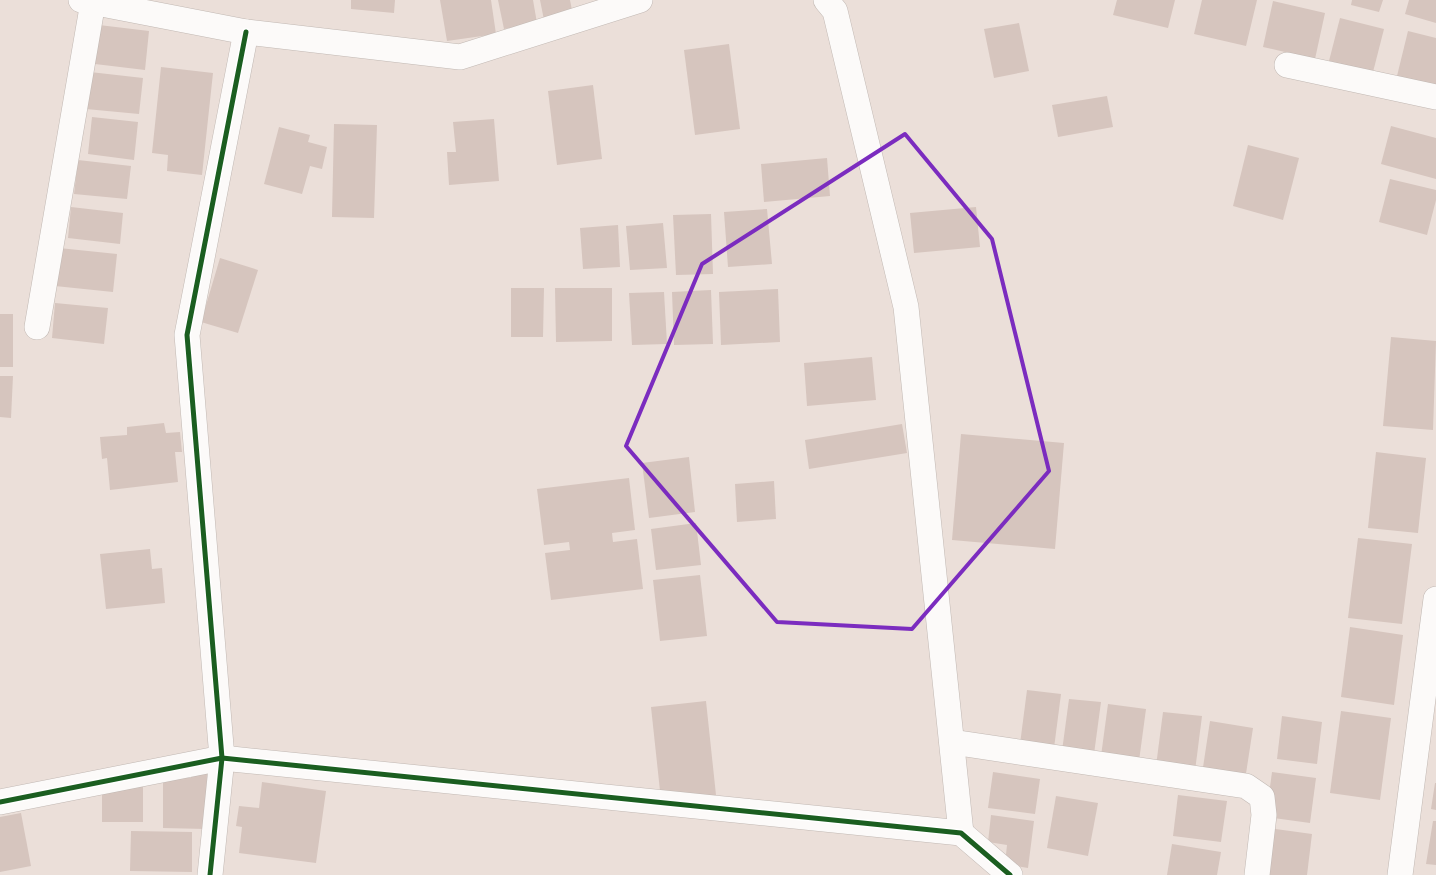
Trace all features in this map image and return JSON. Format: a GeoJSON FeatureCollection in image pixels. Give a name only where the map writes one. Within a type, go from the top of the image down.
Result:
{"type":"FeatureCollection","features":[{"type":"Feature","properties":{"kind":"street"},"geometry":{"type":"LineString","coordinates":[[37,327],[87,1],[246,32],[460,57],[640,0]]}},
{"type":"Feature","properties":{"kind":"street"},"geometry":{"type":"LineString","coordinates":[[826,0],[834,11],[906,307],[961,833]]}},
{"type":"Feature","properties":{"kind":"street"},"geometry":{"type":"LineString","coordinates":[[210,875],[222,758],[187,335],[246,32]]}},
{"type":"Feature","properties":{"kind":"street"},"geometry":{"type":"LineString","coordinates":[[1287,65],[1436,97]]}},
{"type":"Feature","properties":{"kind":"street"},"geometry":{"type":"LineString","coordinates":[[1400,875],[1436,599]]}},
{"type":"Feature","properties":{"kind":"street"},"geometry":{"type":"LineString","coordinates":[[952,742],[1246,786],[1262,797],[1264,815],[1257,875]]}},
{"type":"Feature","properties":{"kind":"street"},"geometry":{"type":"LineString","coordinates":[[0,802],[222,758],[961,833],[1010,875]]}},
{"type":"Feature","properties":{"kind":"highlighted area"},"geometry":{"type":"Polygon","coordinates":[[[905,134],[992,239],[1049,471],[912,629],[777,622],[626,446],[702,264],[905,134]]]}},
{"type":"Feature","properties":{"kind":"building"},"geometry":{"type":"Polygon","coordinates":[[[351,0],[395,0],[394,13],[351,9],[351,0]]]}},
{"type":"Feature","properties":{"kind":"building"},"geometry":{"type":"Polygon","coordinates":[[[440,0],[491,0],[496,34],[447,41],[440,0]]]}},
{"type":"Feature","properties":{"kind":"building"},"geometry":{"type":"Polygon","coordinates":[[[498,0],[533,0],[537,23],[504,29],[498,0]]]}},
{"type":"Feature","properties":{"kind":"building"},"geometry":{"type":"Polygon","coordinates":[[[540,0],[570,0],[573,15],[544,20],[540,0]]]}},
{"type":"Feature","properties":{"kind":"building"},"geometry":{"type":"Polygon","coordinates":[[[1117,0],[1175,0],[1168,28],[1113,15],[1117,0]]]}},
{"type":"Feature","properties":{"kind":"building"},"geometry":{"type":"Polygon","coordinates":[[[1202,0],[1257,0],[1246,46],[1194,34],[1202,0]]]}},
{"type":"Feature","properties":{"kind":"building"},"geometry":{"type":"Polygon","coordinates":[[[1352,0],[1383,0],[1379,12],[1351,5],[1352,0]]]}},
{"type":"Feature","properties":{"kind":"building"},"geometry":{"type":"Polygon","coordinates":[[[1409,0],[1436,0],[1436,23],[1405,14],[1409,0]]]}},
{"type":"Feature","properties":{"kind":"building"},"geometry":{"type":"Polygon","coordinates":[[[1273,1],[1325,13],[1315,59],[1263,47],[1273,1]]]}},
{"type":"Feature","properties":{"kind":"building"},"geometry":{"type":"Polygon","coordinates":[[[1340,18],[1384,29],[1373,72],[1329,61],[1340,18]]]}},
{"type":"Feature","properties":{"kind":"building"},"geometry":{"type":"Polygon","coordinates":[[[1019,23],[1029,71],[994,78],[984,29],[1019,23]]]}},
{"type":"Feature","properties":{"kind":"building"},"geometry":{"type":"Polygon","coordinates":[[[99,25],[149,31],[145,70],[95,64],[99,25]]]}},
{"type":"Feature","properties":{"kind":"building"},"geometry":{"type":"Polygon","coordinates":[[[1408,31],[1436,38],[1436,86],[1397,76],[1408,31]]]}},
{"type":"Feature","properties":{"kind":"building"},"geometry":{"type":"Polygon","coordinates":[[[729,44],[740,129],[695,135],[684,50],[729,44]]]}},
{"type":"Feature","properties":{"kind":"building"},"geometry":{"type":"Polygon","coordinates":[[[161,67],[213,73],[202,175],[167,171],[168,155],[152,153],[161,67]]]}},
{"type":"Feature","properties":{"kind":"building"},"geometry":{"type":"Polygon","coordinates":[[[90,72],[143,78],[139,114],[86,109],[90,72]]]}},
{"type":"Feature","properties":{"kind":"building"},"geometry":{"type":"Polygon","coordinates":[[[593,85],[602,159],[557,165],[548,91],[593,85]]]}},
{"type":"Feature","properties":{"kind":"building"},"geometry":{"type":"Polygon","coordinates":[[[1107,96],[1113,127],[1058,137],[1052,105],[1107,96]]]}},
{"type":"Feature","properties":{"kind":"building"},"geometry":{"type":"Polygon","coordinates":[[[92,117],[138,122],[134,160],[88,154],[92,117]]]}},
{"type":"Feature","properties":{"kind":"building"},"geometry":{"type":"Polygon","coordinates":[[[494,119],[499,181],[449,185],[447,152],[456,152],[453,122],[494,119]]]}},
{"type":"Feature","properties":{"kind":"building"},"geometry":{"type":"Polygon","coordinates":[[[334,124],[377,125],[374,218],[332,217],[334,124]]]}},
{"type":"Feature","properties":{"kind":"building"},"geometry":{"type":"Polygon","coordinates":[[[1391,126],[1436,138],[1436,179],[1381,164],[1391,126]]]}},
{"type":"Feature","properties":{"kind":"building"},"geometry":{"type":"Polygon","coordinates":[[[279,127],[310,135],[308,142],[327,147],[322,169],[310,166],[302,194],[264,184],[279,127]]]}},
{"type":"Feature","properties":{"kind":"building"},"geometry":{"type":"Polygon","coordinates":[[[1248,145],[1299,158],[1283,220],[1233,206],[1248,145]]]}},
{"type":"Feature","properties":{"kind":"building"},"geometry":{"type":"Polygon","coordinates":[[[827,158],[830,196],[764,202],[761,164],[827,158]]]}},
{"type":"Feature","properties":{"kind":"building"},"geometry":{"type":"Polygon","coordinates":[[[78,160],[131,166],[127,199],[74,194],[78,160]]]}},
{"type":"Feature","properties":{"kind":"building"},"geometry":{"type":"Polygon","coordinates":[[[1390,179],[1436,190],[1436,200],[1427,235],[1379,222],[1390,179]]]}},
{"type":"Feature","properties":{"kind":"building"},"geometry":{"type":"Polygon","coordinates":[[[71,207],[123,213],[120,244],[68,238],[71,207]]]}},
{"type":"Feature","properties":{"kind":"building"},"geometry":{"type":"Polygon","coordinates":[[[976,207],[980,247],[914,253],[910,213],[976,207]]]}},
{"type":"Feature","properties":{"kind":"building"},"geometry":{"type":"Polygon","coordinates":[[[767,209],[772,264],[728,267],[724,212],[767,209]]]}},
{"type":"Feature","properties":{"kind":"building"},"geometry":{"type":"Polygon","coordinates":[[[711,214],[713,274],[676,275],[673,215],[711,214]]]}},
{"type":"Feature","properties":{"kind":"building"},"geometry":{"type":"Polygon","coordinates":[[[663,223],[667,268],[630,270],[626,226],[663,223]]]}},
{"type":"Feature","properties":{"kind":"building"},"geometry":{"type":"Polygon","coordinates":[[[618,225],[620,267],[583,269],[580,228],[618,225]]]}},
{"type":"Feature","properties":{"kind":"building"},"geometry":{"type":"Polygon","coordinates":[[[59,248],[117,254],[113,292],[55,286],[59,248]]]}},
{"type":"Feature","properties":{"kind":"building"},"geometry":{"type":"Polygon","coordinates":[[[220,258],[258,270],[238,333],[201,322],[220,258]]]}},
{"type":"Feature","properties":{"kind":"building"},"geometry":{"type":"Polygon","coordinates":[[[511,288],[544,288],[543,337],[511,337],[511,288]]]}},
{"type":"Feature","properties":{"kind":"building"},"geometry":{"type":"Polygon","coordinates":[[[555,288],[612,288],[612,341],[556,342],[555,288]]]}},
{"type":"Feature","properties":{"kind":"building"},"geometry":{"type":"Polygon","coordinates":[[[778,289],[780,342],[721,345],[719,292],[778,289]]]}},
{"type":"Feature","properties":{"kind":"building"},"geometry":{"type":"Polygon","coordinates":[[[711,290],[713,344],[674,345],[672,292],[711,290]]]}},
{"type":"Feature","properties":{"kind":"building"},"geometry":{"type":"Polygon","coordinates":[[[664,292],[667,344],[632,345],[629,293],[664,292]]]}},
{"type":"Feature","properties":{"kind":"building"},"geometry":{"type":"Polygon","coordinates":[[[55,303],[108,308],[104,344],[52,338],[55,303]]]}},
{"type":"Feature","properties":{"kind":"building"},"geometry":{"type":"Polygon","coordinates":[[[0,314],[13,314],[13,367],[0,367],[0,314]]]}},
{"type":"Feature","properties":{"kind":"building"},"geometry":{"type":"Polygon","coordinates":[[[1391,337],[1436,341],[1433,430],[1383,426],[1391,337]]]}},
{"type":"Feature","properties":{"kind":"building"},"geometry":{"type":"Polygon","coordinates":[[[872,357],[876,400],[807,406],[804,363],[872,357]]]}},
{"type":"Feature","properties":{"kind":"building"},"geometry":{"type":"Polygon","coordinates":[[[0,376],[13,376],[11,418],[0,417],[0,376]]]}},
{"type":"Feature","properties":{"kind":"building"},"geometry":{"type":"Polygon","coordinates":[[[164,423],[166,433],[180,432],[182,452],[175,452],[178,482],[110,490],[107,458],[102,459],[100,437],[127,435],[127,427],[164,423]]]}},
{"type":"Feature","properties":{"kind":"building"},"geometry":{"type":"Polygon","coordinates":[[[902,424],[907,453],[809,469],[805,440],[902,424]]]}},
{"type":"Feature","properties":{"kind":"building"},"geometry":{"type":"Polygon","coordinates":[[[961,434],[1064,443],[1055,549],[952,540],[961,434]]]}},
{"type":"Feature","properties":{"kind":"building"},"geometry":{"type":"Polygon","coordinates":[[[1376,452],[1426,458],[1418,533],[1368,528],[1376,452]]]}},
{"type":"Feature","properties":{"kind":"building"},"geometry":{"type":"Polygon","coordinates":[[[689,457],[695,512],[649,518],[642,463],[689,457]]]}},
{"type":"Feature","properties":{"kind":"building"},"geometry":{"type":"Polygon","coordinates":[[[629,478],[635,530],[612,533],[613,542],[637,539],[643,589],[551,600],[545,553],[570,550],[569,542],[544,545],[537,489],[629,478]]]}},
{"type":"Feature","properties":{"kind":"building"},"geometry":{"type":"Polygon","coordinates":[[[774,481],[776,519],[737,522],[735,484],[774,481]]]}},
{"type":"Feature","properties":{"kind":"building"},"geometry":{"type":"Polygon","coordinates":[[[696,523],[701,565],[656,570],[651,529],[696,523]]]}},
{"type":"Feature","properties":{"kind":"building"},"geometry":{"type":"Polygon","coordinates":[[[1358,538],[1412,544],[1402,624],[1348,618],[1358,538]]]}},
{"type":"Feature","properties":{"kind":"building"},"geometry":{"type":"Polygon","coordinates":[[[150,549],[152,569],[162,568],[165,603],[106,609],[100,554],[150,549]]]}},
{"type":"Feature","properties":{"kind":"building"},"geometry":{"type":"Polygon","coordinates":[[[700,575],[707,636],[660,641],[653,580],[700,575]]]}},
{"type":"Feature","properties":{"kind":"building"},"geometry":{"type":"Polygon","coordinates":[[[1350,627],[1403,635],[1394,705],[1341,697],[1350,627]]]}},
{"type":"Feature","properties":{"kind":"building"},"geometry":{"type":"Polygon","coordinates":[[[1027,690],[1061,694],[1054,748],[1020,744],[1027,690]]]}},
{"type":"Feature","properties":{"kind":"building"},"geometry":{"type":"Polygon","coordinates":[[[1069,699],[1101,702],[1094,754],[1062,751],[1069,699]]]}},
{"type":"Feature","properties":{"kind":"building"},"geometry":{"type":"Polygon","coordinates":[[[706,701],[716,795],[661,800],[651,707],[706,701]]]}},
{"type":"Feature","properties":{"kind":"building"},"geometry":{"type":"Polygon","coordinates":[[[1108,704],[1146,709],[1139,761],[1101,756],[1108,704]]]}},
{"type":"Feature","properties":{"kind":"building"},"geometry":{"type":"Polygon","coordinates":[[[1341,711],[1391,718],[1380,800],[1330,793],[1341,711]]]}},
{"type":"Feature","properties":{"kind":"building"},"geometry":{"type":"Polygon","coordinates":[[[1163,712],[1202,716],[1195,771],[1156,766],[1163,712]]]}},
{"type":"Feature","properties":{"kind":"building"},"geometry":{"type":"Polygon","coordinates":[[[1282,716],[1322,722],[1317,764],[1277,759],[1282,716]]]}},
{"type":"Feature","properties":{"kind":"building"},"geometry":{"type":"Polygon","coordinates":[[[1210,721],[1253,728],[1245,780],[1202,774],[1210,721]]]}},
{"type":"Feature","properties":{"kind":"building"},"geometry":{"type":"Polygon","coordinates":[[[191,771],[207,772],[206,829],[163,828],[163,777],[191,778],[191,771]]]}},
{"type":"Feature","properties":{"kind":"building"},"geometry":{"type":"Polygon","coordinates":[[[993,772],[1040,779],[1035,814],[988,808],[993,772]]]}},
{"type":"Feature","properties":{"kind":"building"},"geometry":{"type":"Polygon","coordinates":[[[1272,772],[1316,778],[1310,823],[1266,817],[1272,772]]]}},
{"type":"Feature","properties":{"kind":"building"},"geometry":{"type":"Polygon","coordinates":[[[102,782],[143,783],[143,822],[102,822],[102,782]]]}},
{"type":"Feature","properties":{"kind":"building"},"geometry":{"type":"Polygon","coordinates":[[[262,782],[326,791],[316,863],[239,853],[242,827],[236,826],[239,806],[259,808],[262,782]]]}},
{"type":"Feature","properties":{"kind":"building"},"geometry":{"type":"Polygon","coordinates":[[[1436,783],[1436,810],[1431,809],[1436,783]]]}},
{"type":"Feature","properties":{"kind":"building"},"geometry":{"type":"Polygon","coordinates":[[[1178,795],[1227,801],[1221,842],[1173,836],[1178,795]]]}},
{"type":"Feature","properties":{"kind":"building"},"geometry":{"type":"Polygon","coordinates":[[[1056,796],[1098,803],[1088,856],[1047,848],[1056,796]]]}},
{"type":"Feature","properties":{"kind":"building"},"geometry":{"type":"Polygon","coordinates":[[[21,813],[31,866],[0,872],[0,817],[21,813]]]}},
{"type":"Feature","properties":{"kind":"building"},"geometry":{"type":"Polygon","coordinates":[[[991,815],[1034,821],[1028,868],[1005,864],[1007,845],[988,842],[991,815]]]}},
{"type":"Feature","properties":{"kind":"building"},"geometry":{"type":"Polygon","coordinates":[[[1433,821],[1436,821],[1436,865],[1426,864],[1433,821]]]}},
{"type":"Feature","properties":{"kind":"building"},"geometry":{"type":"Polygon","coordinates":[[[1269,828],[1312,834],[1307,875],[1263,875],[1269,828]]]}},
{"type":"Feature","properties":{"kind":"building"},"geometry":{"type":"Polygon","coordinates":[[[131,831],[192,832],[192,872],[130,871],[131,831]]]}},
{"type":"Feature","properties":{"kind":"building"},"geometry":{"type":"Polygon","coordinates":[[[1172,844],[1221,852],[1217,875],[1167,875],[1172,844]]]}},
{"type":"Feature","properties":{"kind":"cycle path"},"geometry":{"type":"LineString","coordinates":[[210,875],[222,758],[187,335],[246,32]]}},
{"type":"Feature","properties":{"kind":"cycle path"},"geometry":{"type":"LineString","coordinates":[[0,802],[222,758],[961,833],[1010,875]]}}]}
